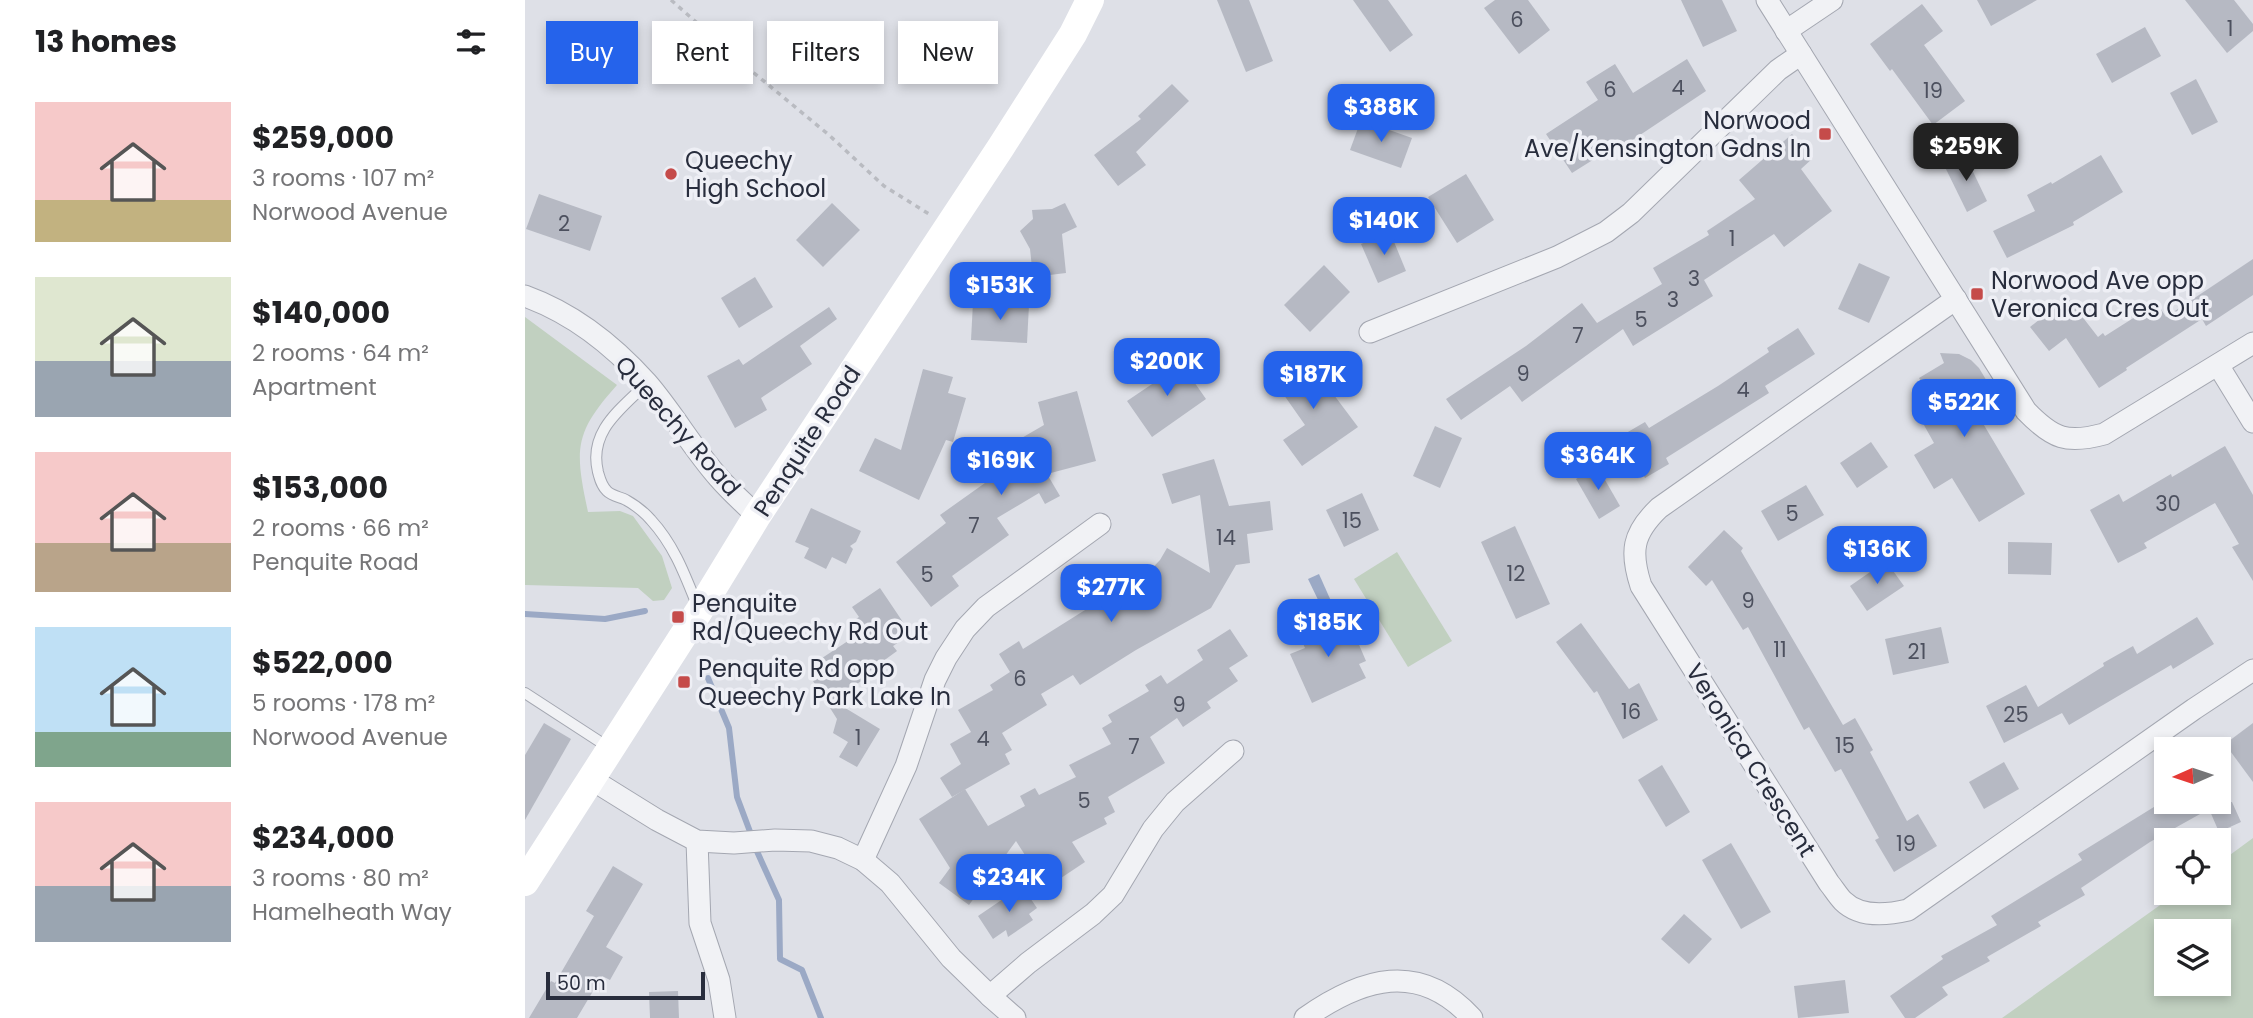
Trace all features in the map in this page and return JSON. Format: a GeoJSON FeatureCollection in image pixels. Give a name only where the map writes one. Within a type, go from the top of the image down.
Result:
{"type":"FeatureCollection","features":[{"type":"Feature","properties":{"kind":"street","name":"Penquite Road"},"geometry":{"type":"LineString","coordinates":[[525,881],[757,516],[1073,34],[1090,0]]}},
{"type":"Feature","properties":{"kind":"street"},"geometry":{"type":"LineString","coordinates":[[1767,0],[2026,411],[2043,429],[2062,438],[2083,440],[2104,435],[2253,343]]}},
{"type":"Feature","properties":{"kind":"street"},"geometry":{"type":"LineString","coordinates":[[1786,31],[1832,0]]}},
{"type":"Feature","properties":{"kind":"street"},"geometry":{"type":"LineString","coordinates":[[1370,332],[1557,257],[1606,232],[1631,213],[1778,70],[1801,54]]}},
{"type":"Feature","properties":{"kind":"street","name":"Queechy Road"},"geometry":{"type":"LineString","coordinates":[[525,296],[546,304],[573,320],[611,349],[647,383],[719,478],[757,516]]}},
{"type":"Feature","properties":{"kind":"street","name":"Veronica Crescent"},"geometry":{"type":"LineString","coordinates":[[1956,299],[1659,509],[1645,522],[1635,542],[1635,565],[1641,586],[1829,883],[1845,903],[1866,913],[1888,915],[1908,910],[2253,670]]}},
{"type":"Feature","properties":{"kind":"street"},"geometry":{"type":"LineString","coordinates":[[2218,365],[2253,422]]}},
{"type":"Feature","properties":{"kind":"street"},"geometry":{"type":"LineString","coordinates":[[863,860],[906,766],[935,680],[965,629],[986,607],[1100,524]]}},
{"type":"Feature","properties":{"kind":"street"},"geometry":{"type":"LineString","coordinates":[[990,996],[1113,895],[1153,829],[1175,802],[1233,751]]}},
{"type":"Feature","properties":{"kind":"street"},"geometry":{"type":"LineString","coordinates":[[591,779],[697,841],[811,841],[838,848],[863,860],[890,883],[951,958],[1016,1018]]}},
{"type":"Feature","properties":{"kind":"street"},"geometry":{"type":"LineString","coordinates":[[697,841],[700,923],[719,980],[725,1018]]}},
{"type":"Feature","properties":{"kind":"street"},"geometry":{"type":"LineString","coordinates":[[1305,1018],[1349,991],[1375,982],[1399,981],[1422,984],[1444,994],[1472,1018]]}},
{"type":"Feature","properties":{"kind":"lane"},"geometry":{"type":"LineString","coordinates":[[647,383],[610,420],[600,434],[594,458],[600,483],[608,492],[628,501],[650,518],[664,536],[682,566],[699,611]]}},
{"type":"Feature","properties":{"kind":"lane"},"geometry":{"type":"LineString","coordinates":[[525,693],[611,749]]}},
{"type":"Feature","properties":{"kind":"path"},"geometry":{"type":"LineString","coordinates":[[671,0],[829,135],[884,186],[949,226]]}},
{"type":"Feature","properties":{"kind":"green space"},"geometry":{"type":"Polygon","coordinates":[[[525,317],[617,385],[592,417],[581,444],[581,473],[588,512],[620,511],[633,516],[662,556],[672,588],[664,600],[653,601],[638,588],[525,585],[525,317]]]}},
{"type":"Feature","properties":{"kind":"green space"},"geometry":{"type":"Polygon","coordinates":[[[1397,552],[1452,641],[1408,667],[1354,579],[1397,552]]]}},
{"type":"Feature","properties":{"kind":"green space"},"geometry":{"type":"Polygon","coordinates":[[[2253,838],[2253,1018],[2002,1018],[2160,905],[2231,905],[2231,854],[2253,838]]]}},
{"type":"Feature","properties":{"kind":"water"},"geometry":{"type":"Polygon","coordinates":[[[1319,574],[1331,601],[1321,606],[1308,579],[1319,574]]]}},
{"type":"Feature","properties":{"kind":"building"},"geometry":{"type":"Polygon","coordinates":[[[1217,0],[1249,0],[1273,61],[1246,72],[1217,0]]]}},
{"type":"Feature","properties":{"kind":"building"},"geometry":{"type":"Polygon","coordinates":[[[1353,0],[1388,0],[1413,35],[1390,52],[1353,0]]]}},
{"type":"Feature","properties":{"kind":"building"},"geometry":{"type":"Polygon","coordinates":[[[1495,0],[1528,0],[1550,30],[1519,54],[1484,8],[1495,0]]]}},
{"type":"Feature","properties":{"kind":"building"},"geometry":{"type":"Polygon","coordinates":[[[1681,0],[1722,0],[1737,31],[1703,47],[1681,0]]]}},
{"type":"Feature","properties":{"kind":"building"},"geometry":{"type":"Polygon","coordinates":[[[1977,0],[2037,0],[1991,26],[1977,0]]]}},
{"type":"Feature","properties":{"kind":"building"},"geometry":{"type":"Polygon","coordinates":[[[2185,0],[2234,0],[2253,24],[2253,31],[2227,53],[2185,0]]]}},
{"type":"Feature","properties":{"kind":"building"},"geometry":{"type":"Polygon","coordinates":[[[1922,4],[1943,31],[1924,45],[1965,101],[1933,125],[1870,44],[1922,4]]]}},
{"type":"Feature","properties":{"kind":"building"},"geometry":{"type":"Polygon","coordinates":[[[2145,27],[2161,56],[2112,83],[2096,54],[2145,27]]]}},
{"type":"Feature","properties":{"kind":"building"},"geometry":{"type":"Polygon","coordinates":[[[1687,59],[1706,91],[1625,145],[1623,141],[1572,173],[1546,134],[1598,100],[1586,82],[1615,64],[1633,93],[1687,59]]]}},
{"type":"Feature","properties":{"kind":"building"},"geometry":{"type":"Polygon","coordinates":[[[2196,79],[2218,122],[2192,135],[2170,93],[2196,79]]]}},
{"type":"Feature","properties":{"kind":"building"},"geometry":{"type":"Polygon","coordinates":[[[1172,84],[1189,101],[1136,152],[1146,165],[1118,186],[1094,155],[1141,119],[1138,116],[1172,84]]]}},
{"type":"Feature","properties":{"kind":"building"},"geometry":{"type":"Polygon","coordinates":[[[1361,120],[1412,138],[1401,168],[1350,150],[1361,120]]]}},
{"type":"Feature","properties":{"kind":"building"},"geometry":{"type":"Polygon","coordinates":[[[1792,134],[1813,158],[1801,169],[1832,211],[1784,247],[1774,234],[1704,280],[1713,296],[1633,346],[1623,329],[1522,402],[1510,386],[1461,420],[1446,399],[1526,346],[1582,303],[1597,323],[1662,284],[1653,268],[1709,235],[1707,231],[1755,199],[1739,180],[1792,134]]]}},
{"type":"Feature","properties":{"kind":"building"},"geometry":{"type":"Polygon","coordinates":[[[1965,155],[1987,201],[1967,212],[1944,165],[1965,155]]]}},
{"type":"Feature","properties":{"kind":"building"},"geometry":{"type":"Polygon","coordinates":[[[2101,155],[2123,192],[2073,222],[2074,225],[2007,258],[1993,231],[2035,211],[2027,195],[2051,182],[2052,184],[2101,155]]]}},
{"type":"Feature","properties":{"kind":"building"},"geometry":{"type":"Polygon","coordinates":[[[1466,174],[1494,220],[1457,243],[1428,197],[1466,174]]]}},
{"type":"Feature","properties":{"kind":"building"},"geometry":{"type":"Polygon","coordinates":[[[539,194],[602,216],[590,251],[526,229],[539,194]]]}},
{"type":"Feature","properties":{"kind":"building"},"geometry":{"type":"Polygon","coordinates":[[[832,203],[860,230],[823,267],[796,240],[832,203]]]}},
{"type":"Feature","properties":{"kind":"building"},"geometry":{"type":"Polygon","coordinates":[[[1065,203],[1077,227],[1062,234],[1066,273],[1033,277],[1030,249],[1020,231],[1033,219],[1032,210],[1052,209],[1065,203]]]}},
{"type":"Feature","properties":{"kind":"building"},"geometry":{"type":"Polygon","coordinates":[[[1390,232],[1406,271],[1378,283],[1361,244],[1390,232]]]}},
{"type":"Feature","properties":{"kind":"building"},"geometry":{"type":"Polygon","coordinates":[[[2253,259],[2253,295],[2206,326],[2202,319],[2099,388],[2066,338],[2049,351],[2030,327],[2067,297],[2098,337],[2103,333],[2105,336],[2157,303],[2166,317],[2253,259]]]}},
{"type":"Feature","properties":{"kind":"building"},"geometry":{"type":"Polygon","coordinates":[[[1859,263],[1890,277],[1869,323],[1838,309],[1859,263]]]}},
{"type":"Feature","properties":{"kind":"building"},"geometry":{"type":"Polygon","coordinates":[[[1324,265],[1350,292],[1310,332],[1284,305],[1324,265]]]}},
{"type":"Feature","properties":{"kind":"building"},"geometry":{"type":"Polygon","coordinates":[[[755,277],[773,307],[739,328],[721,298],[755,277]]]}},
{"type":"Feature","properties":{"kind":"building"},"geometry":{"type":"Polygon","coordinates":[[[973,302],[1029,305],[1027,343],[971,340],[973,302]]]}},
{"type":"Feature","properties":{"kind":"building"},"geometry":{"type":"Polygon","coordinates":[[[829,307],[837,319],[800,346],[812,364],[761,398],[767,410],[735,428],[707,376],[739,359],[743,365],[829,307]]]}},
{"type":"Feature","properties":{"kind":"building"},"geometry":{"type":"Polygon","coordinates":[[[1798,328],[1815,354],[1765,386],[1769,393],[1666,458],[1669,464],[1645,478],[1621,436],[1645,422],[1649,428],[1718,386],[1769,352],[1767,348],[1798,328]]]}},
{"type":"Feature","properties":{"kind":"building"},"geometry":{"type":"Polygon","coordinates":[[[1940,353],[1959,354],[1979,368],[1988,383],[1981,388],[1985,396],[1972,405],[2025,494],[1979,522],[1952,478],[1934,489],[1914,455],[1934,443],[1920,418],[1935,406],[1919,378],[1944,363],[1940,353]]]}},
{"type":"Feature","properties":{"kind":"building"},"geometry":{"type":"Polygon","coordinates":[[[1304,355],[1358,427],[1302,466],[1283,440],[1305,425],[1272,378],[1304,355]]]}},
{"type":"Feature","properties":{"kind":"building"},"geometry":{"type":"Polygon","coordinates":[[[1176,356],[1206,399],[1152,437],[1127,401],[1158,380],[1153,372],[1176,356]]]}},
{"type":"Feature","properties":{"kind":"building"},"geometry":{"type":"Polygon","coordinates":[[[923,369],[953,377],[948,393],[966,398],[953,442],[946,440],[919,500],[859,471],[875,438],[901,450],[923,369]]]}},
{"type":"Feature","properties":{"kind":"building"},"geometry":{"type":"Polygon","coordinates":[[[1077,391],[1096,461],[1047,474],[1060,496],[1045,504],[1039,493],[997,518],[1009,535],[952,576],[959,586],[931,607],[896,562],[946,523],[940,515],[992,478],[982,461],[1044,425],[1038,402],[1077,391]]]}},
{"type":"Feature","properties":{"kind":"building"},"geometry":{"type":"Polygon","coordinates":[[[1435,426],[1462,438],[1440,488],[1413,476],[1435,426]]]}},
{"type":"Feature","properties":{"kind":"building"},"geometry":{"type":"Polygon","coordinates":[[[1871,442],[1888,467],[1857,488],[1840,463],[1871,442]]]}},
{"type":"Feature","properties":{"kind":"building"},"geometry":{"type":"Polygon","coordinates":[[[2225,446],[2253,495],[2253,581],[2232,547],[2239,544],[2215,503],[2144,543],[2147,548],[2118,563],[2090,510],[2119,494],[2123,502],[2225,446]]]}},
{"type":"Feature","properties":{"kind":"building"},"geometry":{"type":"Polygon","coordinates":[[[1214,459],[1229,506],[1270,501],[1273,530],[1247,534],[1250,563],[1236,565],[1211,608],[1080,685],[1073,675],[1041,694],[1047,705],[1002,733],[1012,750],[1005,754],[1010,764],[952,797],[940,778],[961,764],[950,744],[971,732],[958,710],[993,690],[990,685],[1010,672],[999,654],[1019,641],[1023,649],[1093,605],[1091,602],[1103,595],[1098,585],[1125,569],[1135,586],[1160,560],[1167,548],[1210,573],[1200,495],[1172,504],[1162,474],[1214,459]]]}},
{"type":"Feature","properties":{"kind":"building"},"geometry":{"type":"Polygon","coordinates":[[[1597,466],[1620,506],[1599,519],[1576,479],[1597,466]]]}},
{"type":"Feature","properties":{"kind":"building"},"geometry":{"type":"Polygon","coordinates":[[[1806,485],[1824,515],[1778,541],[1761,511],[1806,485]]]}},
{"type":"Feature","properties":{"kind":"building"},"geometry":{"type":"Polygon","coordinates":[[[1362,493],[1379,530],[1344,547],[1326,510],[1362,493]]]}},
{"type":"Feature","properties":{"kind":"building"},"geometry":{"type":"Polygon","coordinates":[[[811,508],[861,531],[856,542],[850,546],[853,549],[846,564],[832,557],[826,569],[804,558],[809,548],[795,542],[811,508]]]}},
{"type":"Feature","properties":{"kind":"building"},"geometry":{"type":"Polygon","coordinates":[[[1515,526],[1550,604],[1516,619],[1481,542],[1515,526]]]}},
{"type":"Feature","properties":{"kind":"building"},"geometry":{"type":"Polygon","coordinates":[[[1724,530],[1743,548],[1741,551],[1843,725],[1855,718],[1907,821],[1918,814],[1937,846],[1894,872],[1875,840],[1879,838],[1841,769],[1835,772],[1809,727],[1804,730],[1748,627],[1743,630],[1712,580],[1706,586],[1688,567],[1724,530]]]}},
{"type":"Feature","properties":{"kind":"building"},"geometry":{"type":"Polygon","coordinates":[[[2008,542],[2052,543],[2051,575],[2008,574],[2008,542]]]}},
{"type":"Feature","properties":{"kind":"building"},"geometry":{"type":"Polygon","coordinates":[[[1886,561],[1904,586],[1867,611],[1850,586],[1886,561]]]}},
{"type":"Feature","properties":{"kind":"building"},"geometry":{"type":"Polygon","coordinates":[[[880,588],[911,634],[893,646],[897,651],[864,675],[866,678],[832,700],[880,729],[857,767],[839,757],[848,742],[833,733],[837,719],[813,681],[821,676],[813,664],[857,635],[849,624],[859,617],[852,607],[880,588]]]}},
{"type":"Feature","properties":{"kind":"building"},"geometry":{"type":"Polygon","coordinates":[[[1335,613],[1349,644],[1357,640],[1366,661],[1359,664],[1366,678],[1312,703],[1290,654],[1305,648],[1297,630],[1335,613]]]}},
{"type":"Feature","properties":{"kind":"building"},"geometry":{"type":"Polygon","coordinates":[[[2197,617],[2214,644],[2173,669],[2171,665],[2069,725],[2062,713],[2004,743],[1986,706],[2026,685],[2038,707],[2133,646],[2137,654],[2197,617]]]}},
{"type":"Feature","properties":{"kind":"building"},"geometry":{"type":"Polygon","coordinates":[[[1581,623],[1629,689],[1639,683],[1658,720],[1623,739],[1597,691],[1594,693],[1556,642],[1581,623]]]}},
{"type":"Feature","properties":{"kind":"building"},"geometry":{"type":"Polygon","coordinates":[[[1941,627],[1949,663],[1893,675],[1885,639],[1941,627]]]}},
{"type":"Feature","properties":{"kind":"building"},"geometry":{"type":"Polygon","coordinates":[[[1230,629],[1248,656],[1229,668],[1238,681],[1207,702],[1211,708],[1183,727],[1177,718],[1150,737],[1165,763],[1108,797],[1115,812],[1104,818],[1107,824],[1072,842],[1085,862],[1046,888],[1016,841],[969,905],[939,883],[950,868],[919,819],[965,789],[988,826],[1025,806],[1020,796],[1035,788],[1039,795],[1076,777],[1069,765],[1111,744],[1102,728],[1112,722],[1108,715],[1149,691],[1145,685],[1161,675],[1167,684],[1203,660],[1197,650],[1230,629]]]}},
{"type":"Feature","properties":{"kind":"building"},"geometry":{"type":"Polygon","coordinates":[[[544,723],[571,739],[525,820],[525,755],[544,723]]]}},
{"type":"Feature","properties":{"kind":"building"},"geometry":{"type":"Polygon","coordinates":[[[2253,723],[2253,782],[2231,752],[2231,740],[2253,723]]]}},
{"type":"Feature","properties":{"kind":"building"},"geometry":{"type":"Polygon","coordinates":[[[2004,762],[2019,789],[1984,809],[1969,782],[2004,762]]]}},
{"type":"Feature","properties":{"kind":"building"},"geometry":{"type":"Polygon","coordinates":[[[1662,765],[1690,812],[1666,827],[1638,780],[1662,765]]]}},
{"type":"Feature","properties":{"kind":"building"},"geometry":{"type":"Polygon","coordinates":[[[2232,802],[2241,822],[2228,828],[2217,828],[2211,814],[2231,814],[2232,802]]]}},
{"type":"Feature","properties":{"kind":"building"},"geometry":{"type":"Polygon","coordinates":[[[2154,807],[2154,814],[2200,814],[2175,828],[2154,828],[2154,840],[2081,888],[2085,895],[2038,922],[2041,926],[1987,957],[1990,961],[1942,987],[1948,995],[1915,1018],[1905,1018],[1890,996],[1943,959],[1941,956],[1997,925],[1991,916],[2082,860],[2078,854],[2154,807]]]}},
{"type":"Feature","properties":{"kind":"building"},"geometry":{"type":"Polygon","coordinates":[[[1731,843],[1771,912],[1741,929],[1702,860],[1731,843]]]}},
{"type":"Feature","properties":{"kind":"building"},"geometry":{"type":"Polygon","coordinates":[[[613,866],[643,884],[606,947],[623,957],[610,980],[602,976],[577,1018],[529,1018],[551,981],[555,983],[594,916],[586,911],[613,866]]]}},
{"type":"Feature","properties":{"kind":"building"},"geometry":{"type":"Polygon","coordinates":[[[1022,886],[1037,908],[1029,914],[1033,920],[1008,937],[1006,930],[993,939],[978,916],[1022,886]]]}},
{"type":"Feature","properties":{"kind":"building"},"geometry":{"type":"Polygon","coordinates":[[[1684,914],[1712,939],[1689,964],[1661,939],[1684,914]]]}},
{"type":"Feature","properties":{"kind":"building"},"geometry":{"type":"Polygon","coordinates":[[[1845,980],[1849,1013],[1798,1018],[1794,986],[1845,980]]]}},
{"type":"Feature","properties":{"kind":"building"},"geometry":{"type":"Polygon","coordinates":[[[678,991],[679,1018],[650,1018],[649,992],[678,991]]]}},
{"type":"Feature","properties":{"kind":"waterway"},"geometry":{"type":"LineString","coordinates":[[525,614],[605,619],[645,611]]}},
{"type":"Feature","properties":{"kind":"waterway"},"geometry":{"type":"LineString","coordinates":[[708,678],[729,728],[737,797],[752,837]]}},
{"type":"Feature","properties":{"kind":"waterway"},"geometry":{"type":"LineString","coordinates":[[755,847],[779,900],[780,959],[802,970],[821,1018]]}},
{"type":"Feature","properties":{"kind":"place","name":"Norwood Ave/Kensington Gdns In"},"geometry":{"type":"Point","coordinates":[1825,134]}},
{"type":"Feature","properties":{"kind":"place","name":"Queechy High School"},"geometry":{"type":"Point","coordinates":[671,174]}},
{"type":"Feature","properties":{"kind":"place","name":"Norwood Ave opp Veronica Cres Out"},"geometry":{"type":"Point","coordinates":[1977,294]}},
{"type":"Feature","properties":{"kind":"place","name":"Penquite Rd/Queechy Rd Out"},"geometry":{"type":"Point","coordinates":[678,617]}},
{"type":"Feature","properties":{"kind":"place","name":"Penquite Rd opp Queechy Park Lake In"},"geometry":{"type":"Point","coordinates":[684,682]}}]}
